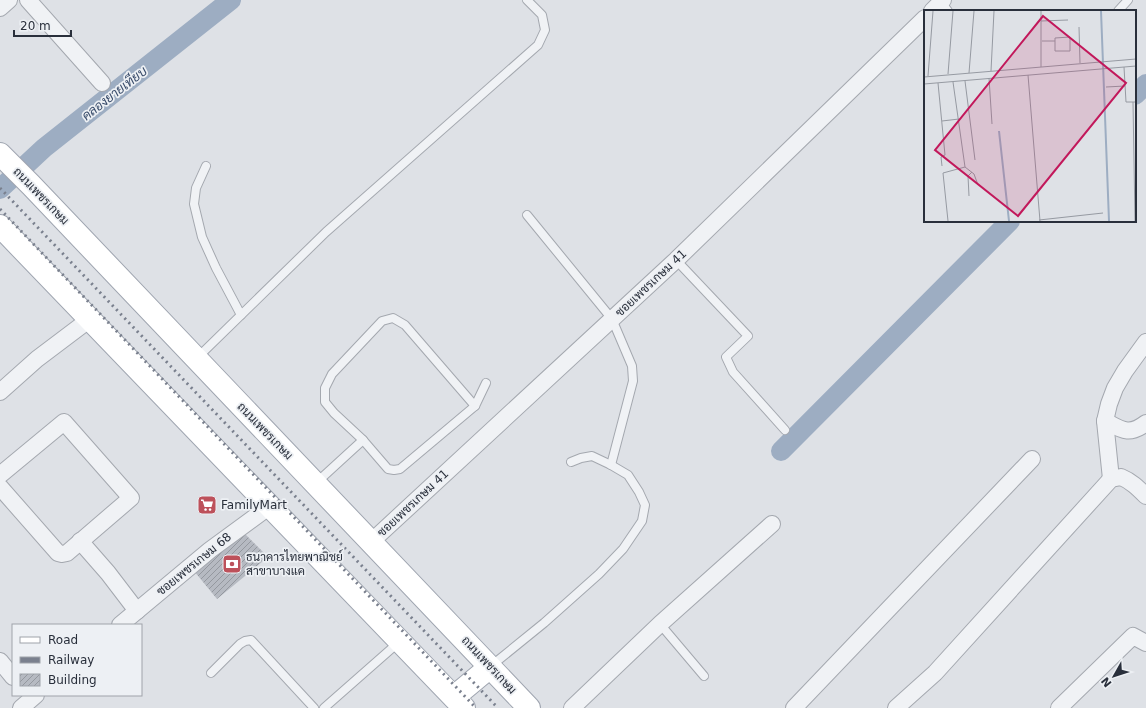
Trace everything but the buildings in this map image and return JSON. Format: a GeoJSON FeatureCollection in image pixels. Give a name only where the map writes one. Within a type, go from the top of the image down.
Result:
{"type":"FeatureCollection","features":[{"type":"Feature","properties":{"kind":"main road","name":"ถนนเพชรเกษม"},"geometry":{"type":"LineString","coordinates":[[2,157],[31,185],[529,708]]}},
{"type":"Feature","properties":{"kind":"main road"},"geometry":{"type":"LineString","coordinates":[[0,226],[459,703],[490,667]]}},
{"type":"Feature","properties":{"kind":"street"},"geometry":{"type":"LineString","coordinates":[[0,8],[9,0]]}},
{"type":"Feature","properties":{"kind":"street"},"geometry":{"type":"LineString","coordinates":[[28,0],[102,83]]}},
{"type":"Feature","properties":{"kind":"street","name":"ซอยเพชรเกษม 41"},"geometry":{"type":"LineString","coordinates":[[371,542],[676,260],[924,19]]}},
{"type":"Feature","properties":{"kind":"street"},"geometry":{"type":"LineString","coordinates":[[0,392],[37,359],[90,319]]}},
{"type":"Feature","properties":{"kind":"street"},"geometry":{"type":"LineString","coordinates":[[1112,480],[1105,422],[1109,404],[1115,388],[1125,370],[1146,342]]}},
{"type":"Feature","properties":{"kind":"street"},"geometry":{"type":"LineString","coordinates":[[0,476],[63,422],[65,422],[131,498],[67,552],[62,554],[58,553],[0,487]]}},
{"type":"Feature","properties":{"kind":"street"},"geometry":{"type":"LineString","coordinates":[[1105,422],[1123,431],[1135,430],[1146,423]]}},
{"type":"Feature","properties":{"kind":"street"},"geometry":{"type":"LineString","coordinates":[[794,708],[1032,459]]}},
{"type":"Feature","properties":{"kind":"street"},"geometry":{"type":"LineString","coordinates":[[896,708],[935,673],[1112,480],[1121,477],[1126,479],[1146,496]]}},
{"type":"Feature","properties":{"kind":"street","name":"ซอยเพชรเกษม 68"},"geometry":{"type":"LineString","coordinates":[[121,624],[210,550],[270,506]]}},
{"type":"Feature","properties":{"kind":"street"},"geometry":{"type":"LineString","coordinates":[[572,708],[660,624],[772,524]]}},
{"type":"Feature","properties":{"kind":"street"},"geometry":{"type":"LineString","coordinates":[[80,541],[108,573],[137,611]]}},
{"type":"Feature","properties":{"kind":"street"},"geometry":{"type":"LineString","coordinates":[[1059,708],[1132,636],[1146,643]]}},
{"type":"Feature","properties":{"kind":"street"},"geometry":{"type":"LineString","coordinates":[[0,662],[12,676]]}},
{"type":"Feature","properties":{"kind":"lane"},"geometry":{"type":"LineString","coordinates":[[196,359],[326,232],[538,45],[545,30],[542,15],[527,0]]}},
{"type":"Feature","properties":{"kind":"lane"},"geometry":{"type":"LineString","coordinates":[[1119,10],[1128,0]]}},
{"type":"Feature","properties":{"kind":"lane"},"geometry":{"type":"LineString","coordinates":[[206,166],[196,188],[194,204],[202,237],[216,268],[241,315]]}},
{"type":"Feature","properties":{"kind":"lane"},"geometry":{"type":"LineString","coordinates":[[527,215],[612,319],[632,366],[633,381],[612,465]]}},
{"type":"Feature","properties":{"kind":"lane"},"geometry":{"type":"LineString","coordinates":[[676,260],[748,336],[726,357],[732,372],[785,430]]}},
{"type":"Feature","properties":{"kind":"lane"},"geometry":{"type":"LineString","coordinates":[[475,406],[405,325],[394,318],[382,321],[332,374],[325,388],[325,402],[334,413],[362,440],[388,469],[394,470],[400,469],[475,406],[486,383]]}},
{"type":"Feature","properties":{"kind":"lane"},"geometry":{"type":"LineString","coordinates":[[316,483],[362,440]]}},
{"type":"Feature","properties":{"kind":"lane"},"geometry":{"type":"LineString","coordinates":[[490,667],[544,623],[599,574],[623,548],[642,521],[645,506],[639,492],[628,475],[612,465],[592,456],[571,462]]}},
{"type":"Feature","properties":{"kind":"lane"},"geometry":{"type":"LineString","coordinates":[[660,624],[704,676]]}},
{"type":"Feature","properties":{"kind":"lane"},"geometry":{"type":"LineString","coordinates":[[211,673],[240,644],[245,641],[252,640],[314,708]]}},
{"type":"Feature","properties":{"kind":"lane"},"geometry":{"type":"LineString","coordinates":[[324,708],[400,642]]}},
{"type":"Feature","properties":{"kind":"waterway","name":"คลองยายเทียบ"},"geometry":{"type":"LineString","coordinates":[[0,189],[44,148],[231,0]]}},
{"type":"Feature","properties":{"kind":"waterway"},"geometry":{"type":"LineString","coordinates":[[1136,94],[1146,84]]}},
{"type":"Feature","properties":{"kind":"waterway"},"geometry":{"type":"LineString","coordinates":[[781,451],[1009,222]]}},
{"type":"Feature","properties":{"kind":"railway"},"geometry":{"type":"LineString","coordinates":[[0,188],[498,708]]}},
{"type":"Feature","properties":{"kind":"railway"},"geometry":{"type":"LineString","coordinates":[[0,209],[476,708]]}},
{"type":"Feature","properties":{"kind":"place","name":"FamilyMart"},"geometry":{"type":"Point","coordinates":[207,505]}},
{"type":"Feature","properties":{"kind":"place","name":"ธนาคารไทยพาณิชย์ สาขาบางแค"},"geometry":{"type":"Point","coordinates":[232,564]}}]}
